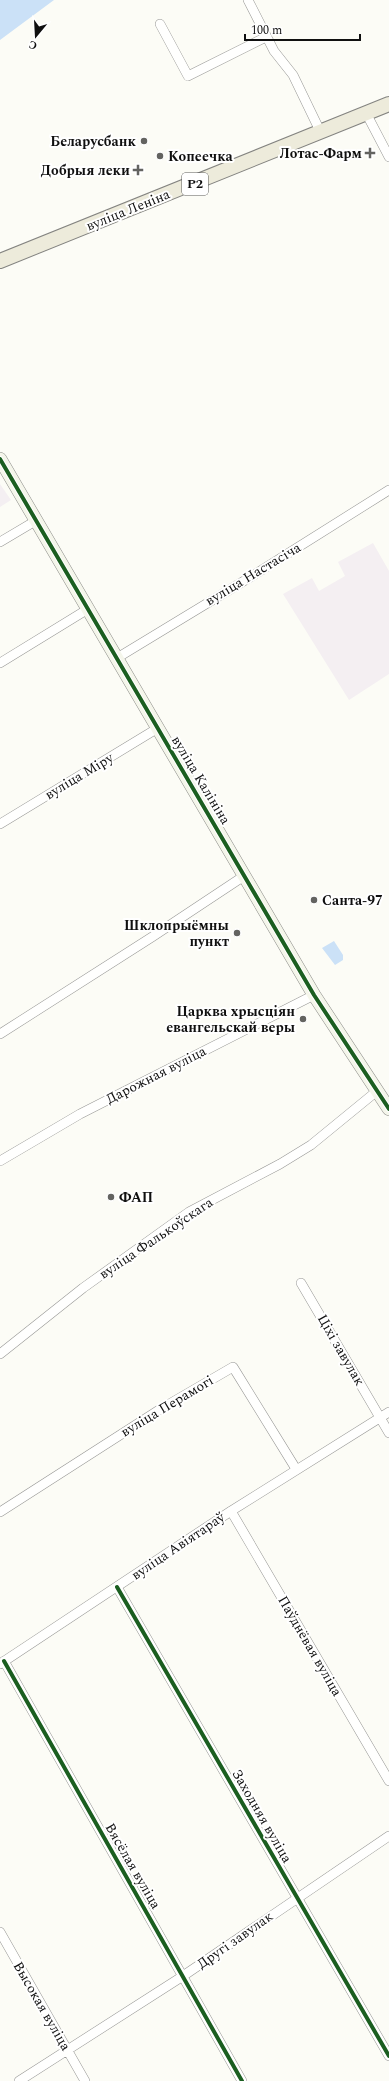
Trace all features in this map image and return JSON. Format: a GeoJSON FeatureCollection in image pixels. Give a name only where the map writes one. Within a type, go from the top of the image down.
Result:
{"type":"FeatureCollection","features":[{"type":"Feature","properties":{"kind":"main road","name":"вуліца Леніна"},"geometry":{"type":"LineString","coordinates":[[0,261],[321,133],[389,104]]}},
{"type":"Feature","properties":{"kind":"street"},"geometry":{"type":"LineString","coordinates":[[248,0],[266,37],[293,75],[321,133]]}},
{"type":"Feature","properties":{"kind":"street"},"geometry":{"type":"LineString","coordinates":[[160,24],[188,76],[266,37]]}},
{"type":"Feature","properties":{"kind":"street"},"geometry":{"type":"LineString","coordinates":[[366,114],[389,156]]}},
{"type":"Feature","properties":{"kind":"street","name":"вуліца Калініна"},"geometry":{"type":"LineString","coordinates":[[0,459],[37,520],[116,658],[192,783],[244,876],[314,994],[389,1109]]}},
{"type":"Feature","properties":{"kind":"street","name":"вуліца Настасіча"},"geometry":{"type":"LineString","coordinates":[[116,658],[257,573],[389,490]]}},
{"type":"Feature","properties":{"kind":"street"},"geometry":{"type":"LineString","coordinates":[[0,542],[37,520]]}},
{"type":"Feature","properties":{"kind":"street"},"geometry":{"type":"LineString","coordinates":[[0,663],[88,609]]}},
{"type":"Feature","properties":{"kind":"street","name":"вуліца Міру"},"geometry":{"type":"LineString","coordinates":[[0,824],[158,728]]}},
{"type":"Feature","properties":{"kind":"street"},"geometry":{"type":"LineString","coordinates":[[0,1034],[244,876]]}},
{"type":"Feature","properties":{"kind":"street","name":"Дарожная вуліца"},"geometry":{"type":"LineString","coordinates":[[0,1161],[80,1114],[314,994]]}},
{"type":"Feature","properties":{"kind":"street","name":"вуліца Фалькоўскага"},"geometry":{"type":"LineString","coordinates":[[0,1354],[82,1288],[189,1212],[280,1164],[311,1145],[377,1091]]}},
{"type":"Feature","properties":{"kind":"street","name":"Ціхі завулак"},"geometry":{"type":"LineString","coordinates":[[301,1283],[389,1433]]}},
{"type":"Feature","properties":{"kind":"street","name":"вуліца Перамогі"},"geometry":{"type":"LineString","coordinates":[[0,1512],[158,1410],[233,1366],[296,1469]]}},
{"type":"Feature","properties":{"kind":"street","name":"вуліца Авіятараў"},"geometry":{"type":"LineString","coordinates":[[2,1663],[231,1511],[389,1412]]}},
{"type":"Feature","properties":{"kind":"street","name":"Паўднёвая вуліца"},"geometry":{"type":"LineString","coordinates":[[231,1511],[389,1781]]}},
{"type":"Feature","properties":{"kind":"street","name":"Заходняя вуліца"},"geometry":{"type":"LineString","coordinates":[[117,1587],[389,2056]]}},
{"type":"Feature","properties":{"kind":"street","name":"Вясёлая вуліца"},"geometry":{"type":"LineString","coordinates":[[2,1663],[242,2081]]}},
{"type":"Feature","properties":{"kind":"street","name":"Другі завулак"},"geometry":{"type":"LineString","coordinates":[[19,2081],[183,1976],[389,1836]]}},
{"type":"Feature","properties":{"kind":"street","name":"Высокая вуліца"},"geometry":{"type":"LineString","coordinates":[[0,1932],[85,2081]]}},
{"type":"Feature","properties":{"kind":"shaded area"},"geometry":{"type":"Polygon","coordinates":[[[0,484],[11,500],[0,507],[0,484]]]}},
{"type":"Feature","properties":{"kind":"shaded area"},"geometry":{"type":"Polygon","coordinates":[[[373,543],[389,571],[389,674],[349,700],[283,594],[312,578],[319,591],[345,576],[338,562],[373,543]]]}},
{"type":"Feature","properties":{"kind":"water"},"geometry":{"type":"Polygon","coordinates":[[[0,0],[54,0],[0,40],[0,0]]]}},
{"type":"Feature","properties":{"kind":"water"},"geometry":{"type":"Polygon","coordinates":[[[334,941],[343,955],[343,960],[335,965],[322,948],[334,941]]]}},
{"type":"Feature","properties":{"kind":"cycle path"},"geometry":{"type":"LineString","coordinates":[[0,459],[314,995],[389,1109]]}},
{"type":"Feature","properties":{"kind":"cycle path"},"geometry":{"type":"LineString","coordinates":[[117,1587],[389,2056]]}},
{"type":"Feature","properties":{"kind":"cycle path"},"geometry":{"type":"LineString","coordinates":[[4,1661],[242,2081]]}},
{"type":"Feature","properties":{"kind":"place","name":"Беларусбанк"},"geometry":{"type":"Point","coordinates":[144,141]}},
{"type":"Feature","properties":{"kind":"place","name":"Лотас-Фарм"},"geometry":{"type":"Point","coordinates":[370,153]}},
{"type":"Feature","properties":{"kind":"place","name":"Копеечка"},"geometry":{"type":"Point","coordinates":[160,156]}},
{"type":"Feature","properties":{"kind":"place","name":"Добрыя леки"},"geometry":{"type":"Point","coordinates":[138,170]}},
{"type":"Feature","properties":{"kind":"place","name":"Санта-97"},"geometry":{"type":"Point","coordinates":[314,900]}},
{"type":"Feature","properties":{"kind":"place","name":"Шклопрыёмны пункт"},"geometry":{"type":"Point","coordinates":[237,933]}},
{"type":"Feature","properties":{"kind":"place","name":"Царква хрысціян евангельскай веры"},"geometry":{"type":"Point","coordinates":[303,1019]}},
{"type":"Feature","properties":{"kind":"place","name":"ФАП"},"geometry":{"type":"Point","coordinates":[111,1197]}}]}
